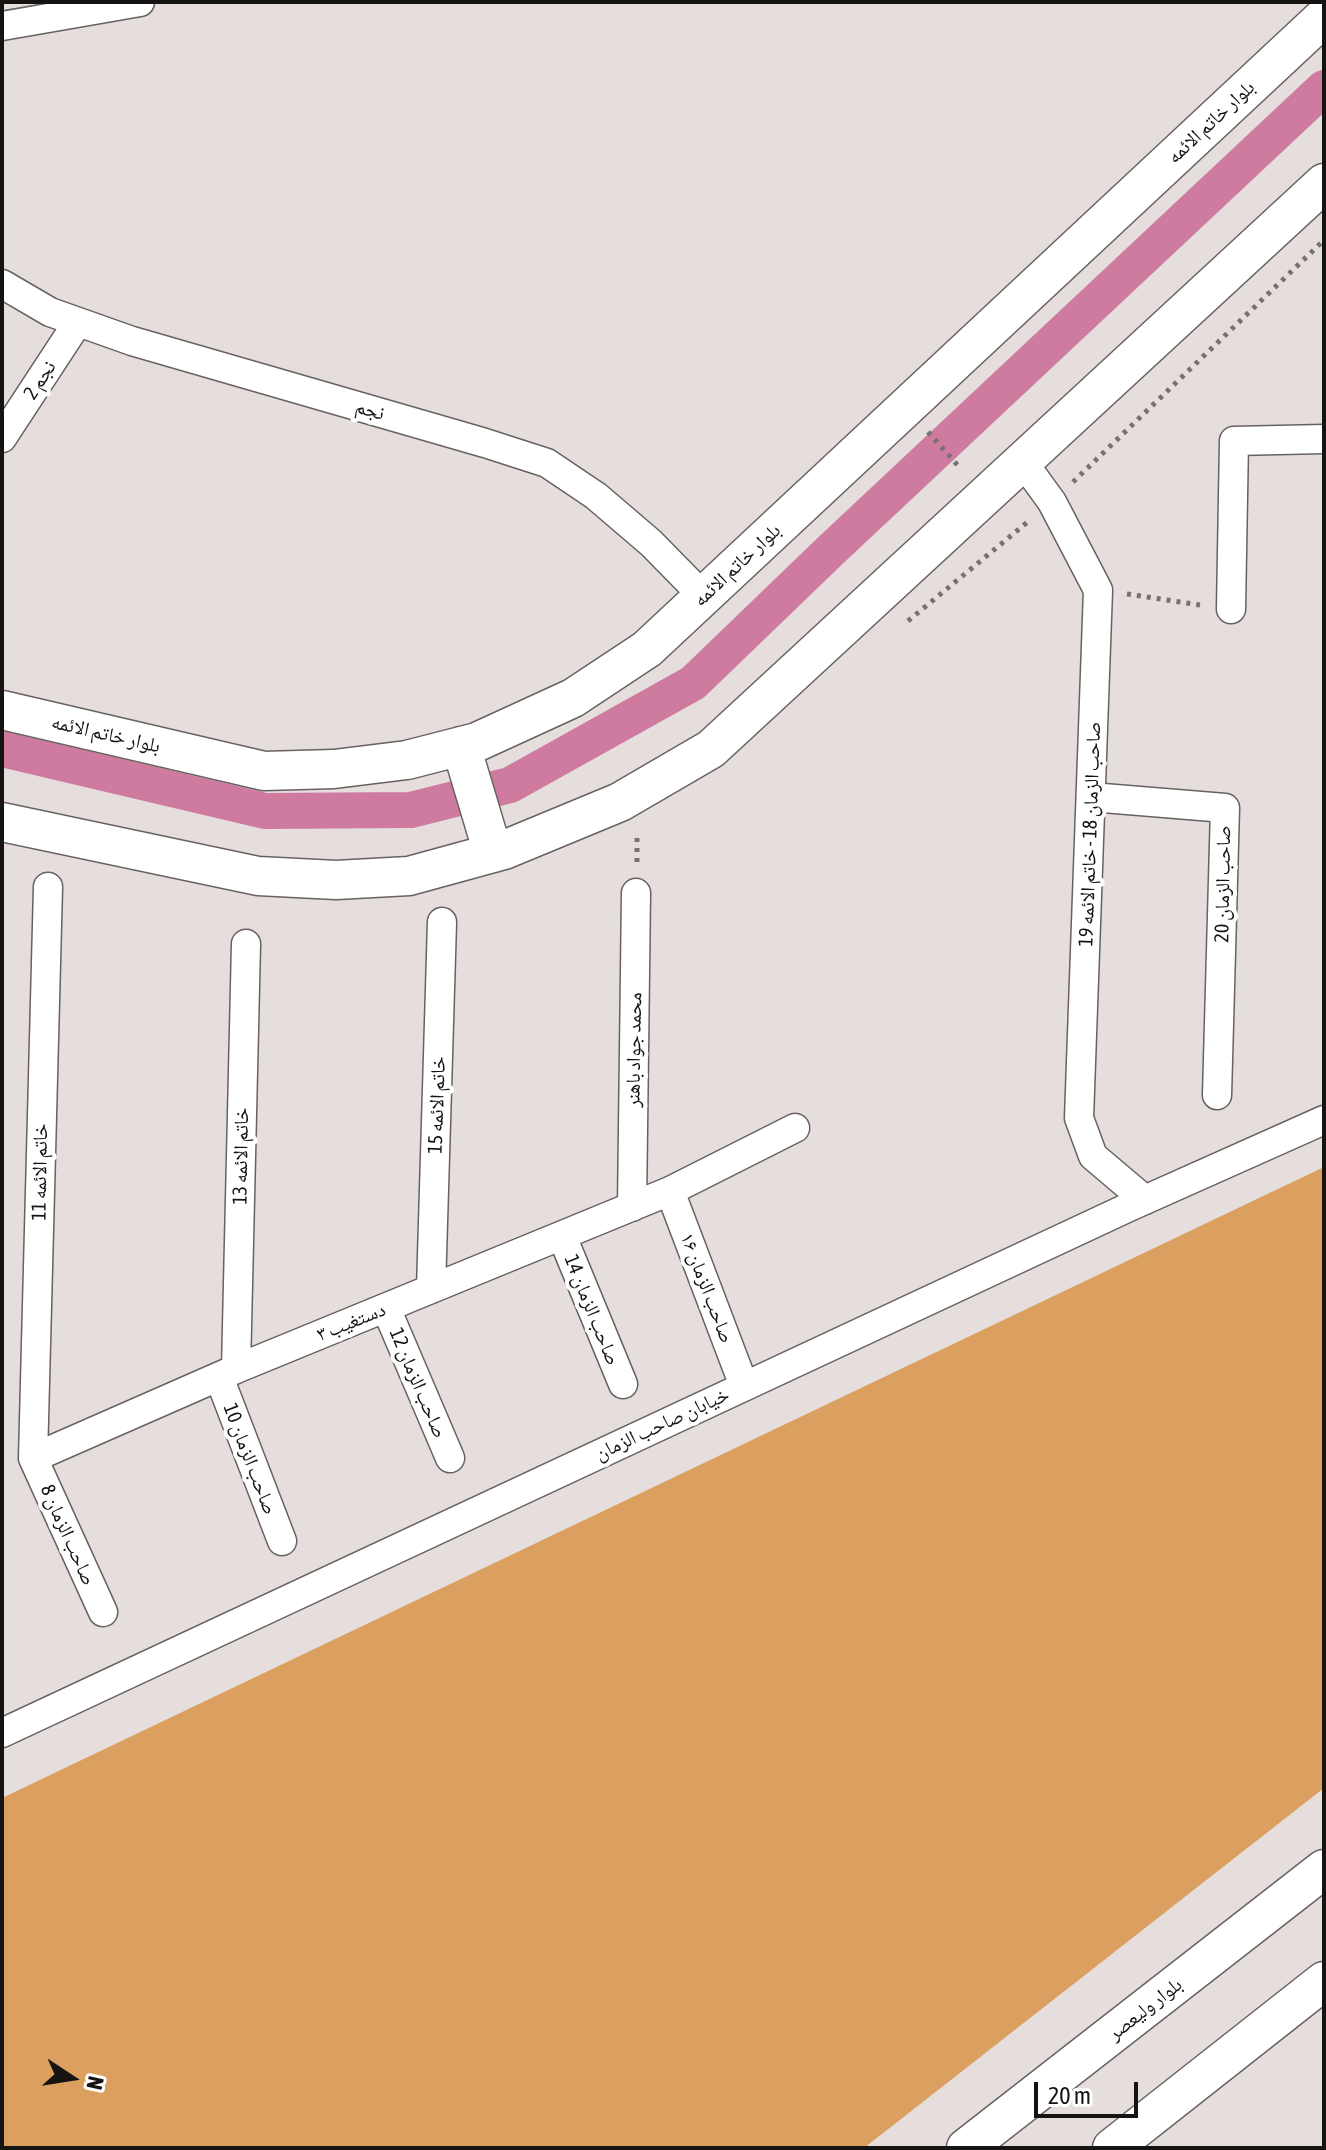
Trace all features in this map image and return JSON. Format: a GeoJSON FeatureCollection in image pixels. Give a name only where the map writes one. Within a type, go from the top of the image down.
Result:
{"type":"FeatureCollection","features":[{"type":"Feature","properties":{"kind":"main road","name":"بلوار خاتم الائمه"},"geometry":{"type":"LineString","coordinates":[[2,710],[264,771],[349,767],[407,760],[462,748],[573,698],[647,649],[1324,17]]}},
{"type":"Feature","properties":{"kind":"main road"},"geometry":{"type":"LineString","coordinates":[[2,822],[258,876],[336,880],[409,876],[492,851],[620,802],[711,749],[1324,183]]}},
{"type":"Feature","properties":{"kind":"main road"},"geometry":{"type":"LineString","coordinates":[[462,748],[492,851]]}},
{"type":"Feature","properties":{"kind":"main road","name":"بلوار ولیعصر"},"geometry":{"type":"LineString","coordinates":[[966,2148],[1324,1869]]}},
{"type":"Feature","properties":{"kind":"main road"},"geometry":{"type":"LineString","coordinates":[[1112,2148],[1324,1981]]}},
{"type":"Feature","properties":{"kind":"street"},"geometry":{"type":"LineString","coordinates":[[2,26],[140,2]]}},
{"type":"Feature","properties":{"kind":"street","name":"نجم"},"geometry":{"type":"LineString","coordinates":[[2,284],[50,312],[132,341],[547,463],[596,496],[651,543],[703,596]]}},
{"type":"Feature","properties":{"kind":"street","name":"نجم 2"},"geometry":{"type":"LineString","coordinates":[[2,438],[78,322]]}},
{"type":"Feature","properties":{"kind":"street"},"geometry":{"type":"LineString","coordinates":[[1231,609],[1234,441],[1324,439]]}},
{"type":"Feature","properties":{"kind":"street","name":"صاحب الزمان 18 - خاتم الائمه 19"},"geometry":{"type":"LineString","coordinates":[[1023,462],[1052,502],[1098,590],[1079,1118],[1093,1156],[1145,1200]]}},
{"type":"Feature","properties":{"kind":"street","name":"صاحب الزمان 20"},"geometry":{"type":"LineString","coordinates":[[1091,797],[1225,808],[1217,1095]]}},
{"type":"Feature","properties":{"kind":"street","name":"خاتم الائمه 11"},"geometry":{"type":"LineString","coordinates":[[33,1458],[48,887]]}},
{"type":"Feature","properties":{"kind":"street","name":"محمد جواد باهنر"},"geometry":{"type":"LineString","coordinates":[[632,1207],[636,893]]}},
{"type":"Feature","properties":{"kind":"street","name":"خاتم الائمه 15"},"geometry":{"type":"LineString","coordinates":[[431,1289],[442,922]]}},
{"type":"Feature","properties":{"kind":"street","name":"خاتم الائمه 13"},"geometry":{"type":"LineString","coordinates":[[227,1373],[246,944]]}},
{"type":"Feature","properties":{"kind":"street","name":"خیابان صاحب الزمان"},"geometry":{"type":"LineString","coordinates":[[2,1733],[1145,1200],[1324,1120]]}},
{"type":"Feature","properties":{"kind":"street","name":"دستغیب ۳"},"geometry":{"type":"LineString","coordinates":[[33,1458],[227,1373],[670,1191],[795,1128]]}},
{"type":"Feature","properties":{"kind":"street","name":"صاحب الزمان ۱۶"},"geometry":{"type":"LineString","coordinates":[[670,1191],[744,1386]]}},
{"type":"Feature","properties":{"kind":"street","name":"صاحب الزمان 14"},"geometry":{"type":"LineString","coordinates":[[562,1236],[623,1384]]}},
{"type":"Feature","properties":{"kind":"street","name":"صاحب الزمان 12"},"geometry":{"type":"LineString","coordinates":[[386,1308],[450,1458]]}},
{"type":"Feature","properties":{"kind":"street","name":"صاحب الزمان 10"},"geometry":{"type":"LineString","coordinates":[[227,1373],[282,1541]]}},
{"type":"Feature","properties":{"kind":"street","name":"صاحب الزمان 8"},"geometry":{"type":"LineString","coordinates":[[33,1458],[103,1612]]}},
{"type":"Feature","properties":{"kind":"path"},"geometry":{"type":"LineString","coordinates":[[897,629],[1052,502],[1324,240]]}},
{"type":"Feature","properties":{"kind":"path"},"geometry":{"type":"LineString","coordinates":[[907,407],[986,497]]}},
{"type":"Feature","properties":{"kind":"path"},"geometry":{"type":"LineString","coordinates":[[1098,590],[1231,609]]}},
{"type":"Feature","properties":{"kind":"path"},"geometry":{"type":"LineString","coordinates":[[636,893],[637,791]]}},
{"type":"Feature","properties":{"kind":"shaded area"},"geometry":{"type":"Polygon","coordinates":[[[1324,1167],[1324,1788],[864,2148],[2,2148],[2,1798],[1324,1167]]]}},
{"type":"Feature","properties":{"kind":"waterway"},"geometry":{"type":"LineString","coordinates":[[2,749],[265,811],[411,810],[510,785],[693,683],[1324,88]]}}]}
